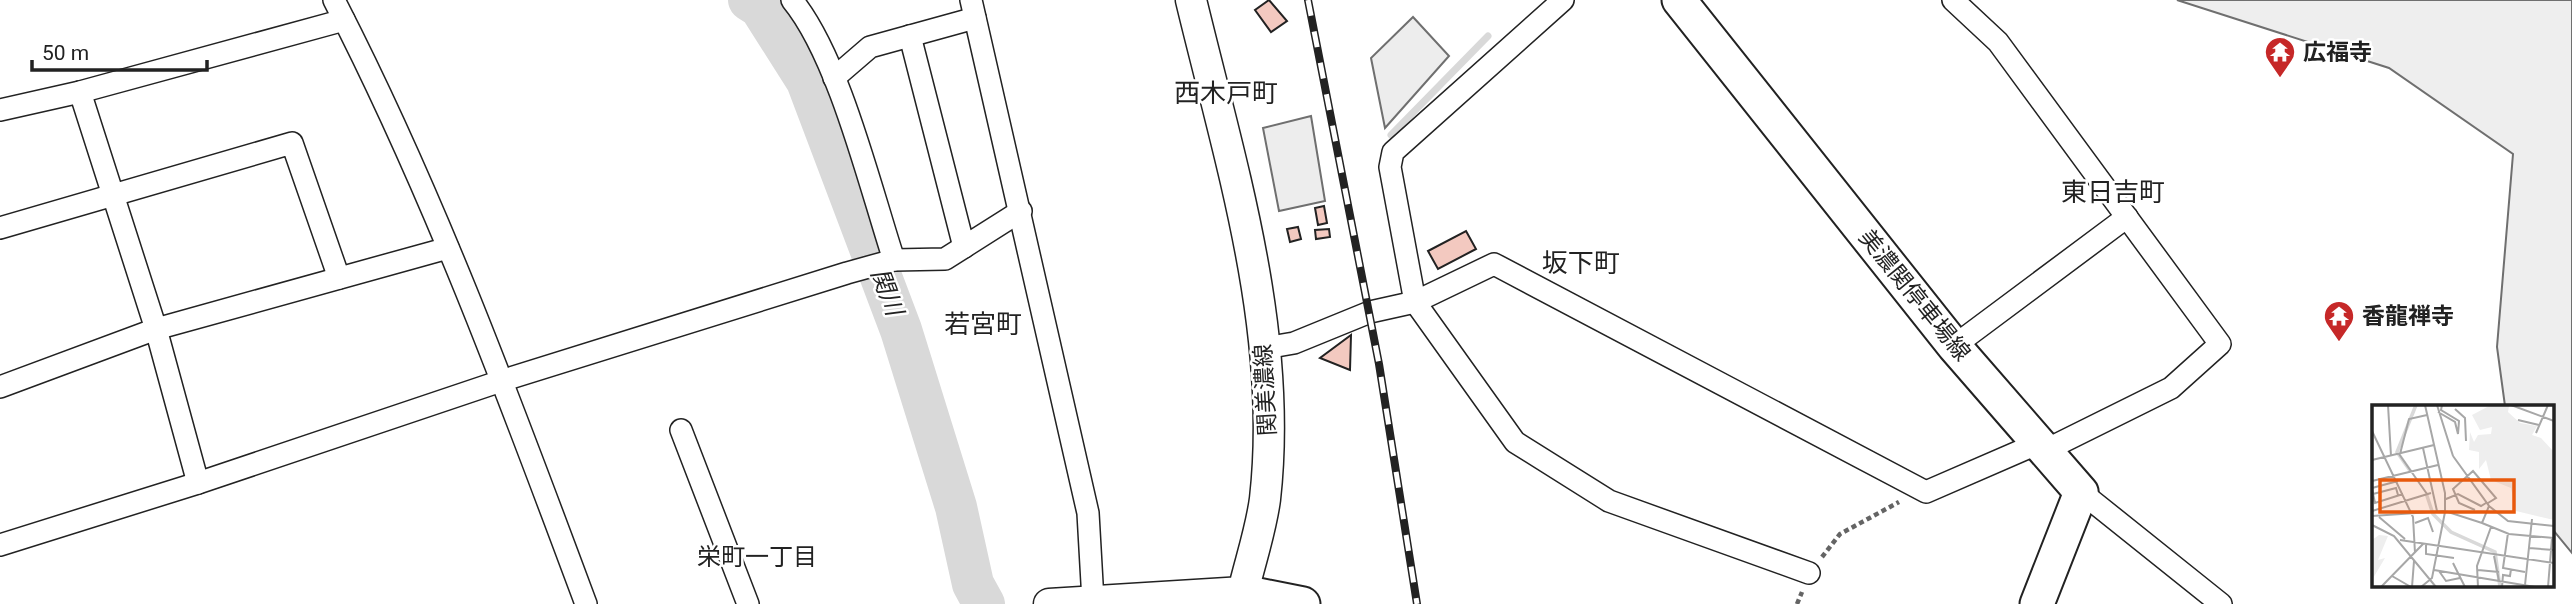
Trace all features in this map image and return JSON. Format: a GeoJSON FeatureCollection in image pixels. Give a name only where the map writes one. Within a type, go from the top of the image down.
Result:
{"type":"FeatureCollection","features":[{"type":"Feature","properties":{"kind":"main road","name":"関美濃線"},"geometry":{"type":"LineString","coordinates":[[1191,0],[1251,248],[1265,348],[1269,432],[1265,501],[1243,592]]}},
{"type":"Feature","properties":{"kind":"main road","name":"美濃関停車場線"},"geometry":{"type":"LineString","coordinates":[[1679,0],[1954,346],[2081,492]]}},
{"type":"Feature","properties":{"kind":"main road"},"geometry":{"type":"LineString","coordinates":[[2037,604],[2081,492]]}},
{"type":"Feature","properties":{"kind":"main road"},"geometry":{"type":"LineString","coordinates":[[1049,604],[1243,592],[1303,604]]}},
{"type":"Feature","properties":{"kind":"street"},"geometry":{"type":"LineString","coordinates":[[334,0],[448,247],[504,380],[586,604]]}},
{"type":"Feature","properties":{"kind":"street"},"geometry":{"type":"LineString","coordinates":[[792,0],[801,11],[834,78],[894,260]]}},
{"type":"Feature","properties":{"kind":"street"},"geometry":{"type":"LineString","coordinates":[[1563,0],[1393,152],[1390,167],[1415,302],[1515,442],[1608,501],[1809,573]]}},
{"type":"Feature","properties":{"kind":"street"},"geometry":{"type":"LineString","coordinates":[[1265,348],[1294,343],[1370,312],[1415,302],[1494,264],[1926,492],[2043,447],[2171,388],[2220,344],[1998,42],[1954,0]]}},
{"type":"Feature","properties":{"kind":"street"},"geometry":{"type":"LineString","coordinates":[[834,78],[870,47],[910,36],[973,9],[1088,513],[1093,601]]}},
{"type":"Feature","properties":{"kind":"street"},"geometry":{"type":"LineString","coordinates":[[0,110],[80,92],[344,20]]}},
{"type":"Feature","properties":{"kind":"street"},"geometry":{"type":"LineString","coordinates":[[910,36],[964,247]]}},
{"type":"Feature","properties":{"kind":"street"},"geometry":{"type":"LineString","coordinates":[[80,92],[156,329],[198,484]]}},
{"type":"Feature","properties":{"kind":"street"},"geometry":{"type":"LineString","coordinates":[[0,228],[292,143],[339,278]]}},
{"type":"Feature","properties":{"kind":"street"},"geometry":{"type":"LineString","coordinates":[[0,545],[198,484],[504,380],[846,273],[894,260],[945,259],[1021,211]]}},
{"type":"Feature","properties":{"kind":"street"},"geometry":{"type":"LineString","coordinates":[[1954,346],[2127,217]]}},
{"type":"Feature","properties":{"kind":"street"},"geometry":{"type":"LineString","coordinates":[[0,387],[156,329],[448,247]]}},
{"type":"Feature","properties":{"kind":"street"},"geometry":{"type":"LineString","coordinates":[[681,429],[748,604]]}},
{"type":"Feature","properties":{"kind":"street"},"geometry":{"type":"LineString","coordinates":[[2081,492],[2221,604]]}},
{"type":"Feature","properties":{"kind":"path"},"geometry":{"type":"LineString","coordinates":[[1809,573],[1840,534],[1886,507],[1926,492]]}},
{"type":"Feature","properties":{"kind":"shaded area"},"geometry":{"type":"Polygon","coordinates":[[[2177,0],[2572,0],[2572,553],[2554,531],[2554,405],[2505,405],[2497,347],[2513,154],[2389,68],[2177,0]]]}},
{"type":"Feature","properties":{"kind":"shaded area"},"geometry":{"type":"Polygon","coordinates":[[[1413,17],[1449,56],[1385,128],[1371,58],[1413,17]]]}},
{"type":"Feature","properties":{"kind":"shaded area"},"geometry":{"type":"Polygon","coordinates":[[[1311,116],[1325,201],[1279,211],[1263,128],[1311,116]]]}},
{"type":"Feature","properties":{"kind":"building"},"geometry":{"type":"Polygon","coordinates":[[[1269,0],[1287,21],[1271,32],[1255,10],[1269,0]]]}},
{"type":"Feature","properties":{"kind":"building"},"geometry":{"type":"Polygon","coordinates":[[[1324,206],[1327,223],[1318,225],[1315,208],[1324,206]]]}},
{"type":"Feature","properties":{"kind":"building"},"geometry":{"type":"Polygon","coordinates":[[[1298,227],[1301,239],[1290,242],[1287,229],[1298,227]]]}},
{"type":"Feature","properties":{"kind":"building"},"geometry":{"type":"Polygon","coordinates":[[[1329,229],[1330,237],[1316,239],[1315,230],[1329,229]]]}},
{"type":"Feature","properties":{"kind":"building"},"geometry":{"type":"Polygon","coordinates":[[[1466,231],[1476,249],[1438,269],[1428,251],[1466,231]]]}},
{"type":"Feature","properties":{"kind":"building"},"geometry":{"type":"Polygon","coordinates":[[[1351,335],[1350,370],[1320,358],[1351,335]]]}},
{"type":"Feature","properties":{"kind":"waterway","name":"関川"},"geometry":{"type":"LineString","coordinates":[[749,0],[760,7],[807,81],[901,330],[956,507],[973,584],[984,604]]}},
{"type":"Feature","properties":{"kind":"waterway"},"geometry":{"type":"LineString","coordinates":[[1391,135],[1488,36]]}},
{"type":"Feature","properties":{"kind":"railway"},"geometry":{"type":"LineString","coordinates":[[1308,0],[1379,364],[1417,604]]}},
{"type":"Feature","properties":{"kind":"place","name":"広福寺"},"geometry":{"type":"Point","coordinates":[2280,79]}},
{"type":"Feature","properties":{"kind":"place","name":"香龍禅寺"},"geometry":{"type":"Point","coordinates":[2339,343]}},
{"type":"Feature","properties":{"kind":"district","name":"西木戸町"},"geometry":{"type":"Point","coordinates":[1226,93]}},
{"type":"Feature","properties":{"kind":"district","name":"東日吉町"},"geometry":{"type":"Point","coordinates":[2113,192]}},
{"type":"Feature","properties":{"kind":"district","name":"坂下町"},"geometry":{"type":"Point","coordinates":[1581,263]}},
{"type":"Feature","properties":{"kind":"district","name":"若宮町"},"geometry":{"type":"Point","coordinates":[983,324]}},
{"type":"Feature","properties":{"kind":"district","name":"栄町一丁目"},"geometry":{"type":"Point","coordinates":[757,557]}}]}
